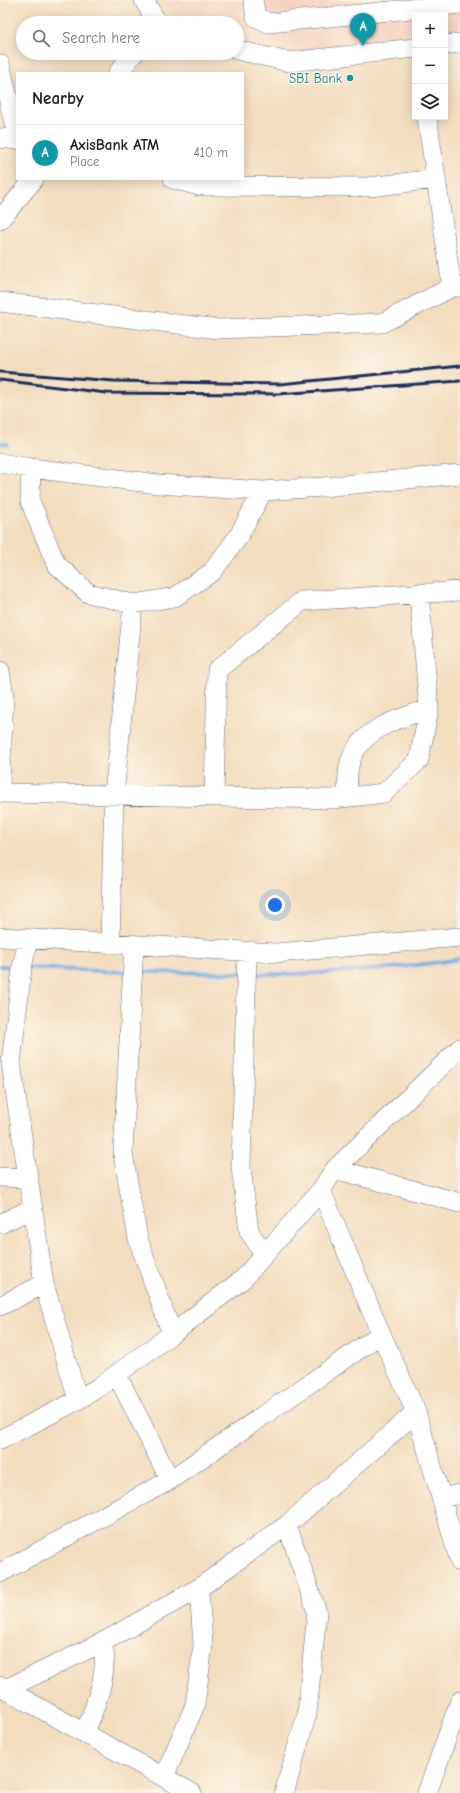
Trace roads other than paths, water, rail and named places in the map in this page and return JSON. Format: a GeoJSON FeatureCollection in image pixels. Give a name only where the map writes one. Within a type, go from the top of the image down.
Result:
{"type":"FeatureCollection","features":[{"type":"Feature","properties":{"kind":"street"},"geometry":{"type":"LineString","coordinates":[[144,0],[153,16]]}},
{"type":"Feature","properties":{"kind":"street"},"geometry":{"type":"LineString","coordinates":[[253,0],[256,17],[270,23],[460,4]]}},
{"type":"Feature","properties":{"kind":"street"},"geometry":{"type":"LineString","coordinates":[[448,45],[460,43]]}},
{"type":"Feature","properties":{"kind":"street"},"geometry":{"type":"LineString","coordinates":[[244,52],[289,62],[412,48]]}},
{"type":"Feature","properties":{"kind":"street"},"geometry":{"type":"LineString","coordinates":[[119,72],[128,60]]}},
{"type":"Feature","properties":{"kind":"street"},"geometry":{"type":"LineString","coordinates":[[0,64],[16,131]]}},
{"type":"Feature","properties":{"kind":"street"},"geometry":{"type":"LineString","coordinates":[[0,302],[218,329],[382,323],[456,287],[452,241],[435,179],[427,120]]}},
{"type":"Feature","properties":{"kind":"street"},"geometry":{"type":"LineString","coordinates":[[0,138],[16,140]]}},
{"type":"Feature","properties":{"kind":"street"},"geometry":{"type":"LineString","coordinates":[[177,180],[199,186],[369,187],[435,179]]}},
{"type":"Feature","properties":{"kind":"street"},"geometry":{"type":"LineString","coordinates":[[0,220],[33,180]]}},
{"type":"Feature","properties":{"kind":"street"},"geometry":{"type":"LineString","coordinates":[[0,463],[158,484],[263,491],[460,474]]}},
{"type":"Feature","properties":{"kind":"street"},"geometry":{"type":"LineString","coordinates":[[31,468],[30,501],[40,529],[56,564],[88,593],[133,604],[175,597],[212,572],[238,537],[263,491]]}},
{"type":"Feature","properties":{"kind":"street"},"geometry":{"type":"LineString","coordinates":[[214,797],[217,670],[302,601],[460,591]]}},
{"type":"Feature","properties":{"kind":"street"},"geometry":{"type":"LineString","coordinates":[[0,793],[333,799],[384,793],[419,760],[429,709],[419,593]]}},
{"type":"Feature","properties":{"kind":"street"},"geometry":{"type":"LineString","coordinates":[[110,944],[114,795],[133,604]]}},
{"type":"Feature","properties":{"kind":"street"},"geometry":{"type":"LineString","coordinates":[[0,671],[4,695],[0,784]]}},
{"type":"Feature","properties":{"kind":"street"},"geometry":{"type":"LineString","coordinates":[[347,797],[349,766],[360,742],[393,721],[429,709]]}},
{"type":"Feature","properties":{"kind":"street"},"geometry":{"type":"LineString","coordinates":[[0,937],[276,953],[460,937]]}},
{"type":"Feature","properties":{"kind":"street"},"geometry":{"type":"LineString","coordinates":[[28,939],[5,1062],[29,1178],[44,1284],[78,1400]]}},
{"type":"Feature","properties":{"kind":"street"},"geometry":{"type":"LineString","coordinates":[[134,945],[123,1154],[138,1239],[172,1334]]}},
{"type":"Feature","properties":{"kind":"street"},"geometry":{"type":"LineString","coordinates":[[247,951],[241,1168],[249,1230],[264,1254]]}},
{"type":"Feature","properties":{"kind":"street"},"geometry":{"type":"LineString","coordinates":[[0,1440],[78,1400],[116,1375],[243,1279],[320,1190],[335,1169],[460,1048]]}},
{"type":"Feature","properties":{"kind":"street"},"geometry":{"type":"LineString","coordinates":[[335,1169],[460,1203]]}},
{"type":"Feature","properties":{"kind":"street"},"geometry":{"type":"LineString","coordinates":[[0,1177],[29,1178]]}},
{"type":"Feature","properties":{"kind":"street"},"geometry":{"type":"LineString","coordinates":[[320,1190],[416,1412],[460,1562]]}},
{"type":"Feature","properties":{"kind":"street"},"geometry":{"type":"LineString","coordinates":[[0,1224],[33,1208]]}},
{"type":"Feature","properties":{"kind":"street"},"geometry":{"type":"LineString","coordinates":[[0,1306],[44,1284]]}},
{"type":"Feature","properties":{"kind":"street"},"geometry":{"type":"LineString","coordinates":[[0,1573],[170,1480],[381,1334]]}},
{"type":"Feature","properties":{"kind":"street"},"geometry":{"type":"LineString","coordinates":[[116,1375],[170,1480]]}},
{"type":"Feature","properties":{"kind":"street"},"geometry":{"type":"LineString","coordinates":[[3,1687],[103,1642],[200,1588],[287,1525],[416,1412]]}},
{"type":"Feature","properties":{"kind":"street"},"geometry":{"type":"LineString","coordinates":[[441,1498],[460,1494]]}},
{"type":"Feature","properties":{"kind":"street"},"geometry":{"type":"LineString","coordinates":[[284,1793],[307,1714],[317,1612],[287,1525]]}},
{"type":"Feature","properties":{"kind":"street"},"geometry":{"type":"LineString","coordinates":[[164,1777],[195,1705],[203,1645],[200,1588]]}},
{"type":"Feature","properties":{"kind":"street"},"geometry":{"type":"LineString","coordinates":[[86,1733],[101,1689],[106,1657],[103,1642]]}},
{"type":"Feature","properties":{"kind":"street"},"geometry":{"type":"LineString","coordinates":[[3,1687],[192,1793]]}},
{"type":"Feature","properties":{"kind":"street"},"geometry":{"type":"LineString","coordinates":[[427,1793],[460,1701]]}},
{"type":"Feature","properties":{"kind":"waterway"},"geometry":{"type":"LineString","coordinates":[[0,443],[7,444]]}},
{"type":"Feature","properties":{"kind":"waterway"},"geometry":{"type":"LineString","coordinates":[[251,974],[303,974],[356,971],[460,959]]}},
{"type":"Feature","properties":{"kind":"waterway"},"geometry":{"type":"LineString","coordinates":[[0,966],[17,967]]}},
{"type":"Feature","properties":{"kind":"waterway"},"geometry":{"type":"LineString","coordinates":[[27,968],[128,972]]}},
{"type":"Feature","properties":{"kind":"waterway"},"geometry":{"type":"LineString","coordinates":[[137,972],[242,973]]}},
{"type":"Feature","properties":{"kind":"railway"},"geometry":{"type":"LineString","coordinates":[[0,372],[114,381],[280,384],[460,366]]}},
{"type":"Feature","properties":{"kind":"railway"},"geometry":{"type":"LineString","coordinates":[[0,380],[106,393],[278,394],[460,381]]}},
{"type":"Feature","properties":{"kind":"place","name":"AxisBank ATM"},"geometry":{"type":"Point","coordinates":[363,46]}},
{"type":"Feature","properties":{"kind":"place","name":"SBI Bank"},"geometry":{"type":"Point","coordinates":[350,78]}}]}
